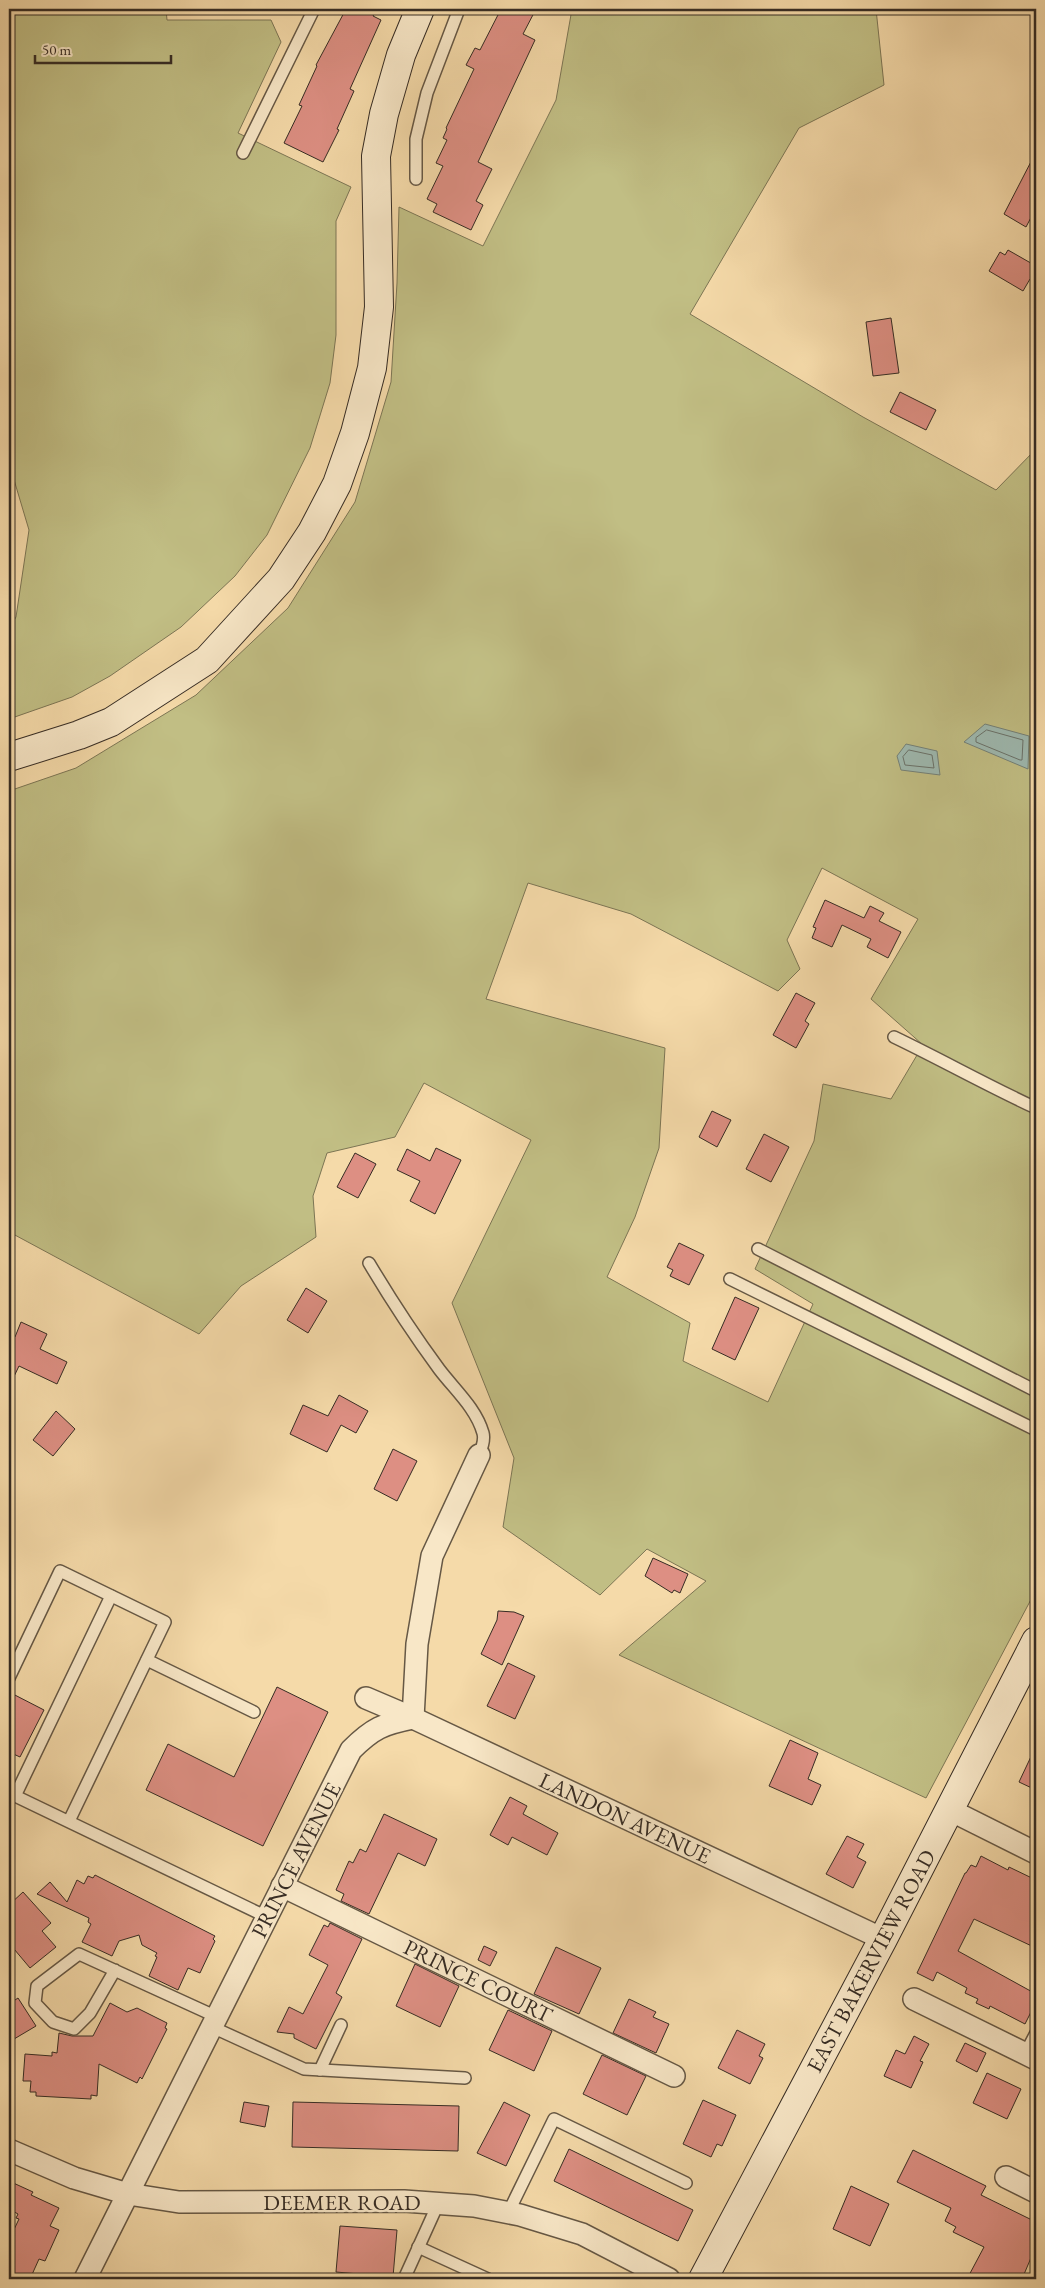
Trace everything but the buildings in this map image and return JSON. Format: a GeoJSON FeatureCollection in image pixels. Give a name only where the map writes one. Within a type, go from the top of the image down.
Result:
{"type":"FeatureCollection","features":[{"type":"Feature","properties":{"kind":"street"},"geometry":{"type":"LineString","coordinates":[[9,757],[79,735],[111,722],[207,660],[281,579],[312,532],[338,484],[355,433],[372,368],[379,307],[376,156],[384,114],[401,55],[420,9]]}},
{"type":"Feature","properties":{"kind":"street"},"geometry":{"type":"LineString","coordinates":[[413,1718],[417,1644],[432,1556],[479,1455]]}},
{"type":"Feature","properties":{"kind":"street","name":"EAST BAKERVIEW ROAD"},"geometry":{"type":"LineString","coordinates":[[704,2279],[883,1939],[1036,1641]]}},
{"type":"Feature","properties":{"kind":"street","name":"LANDON AVENUE"},"geometry":{"type":"LineString","coordinates":[[366,1698],[413,1718],[883,1939]]}},
{"type":"Feature","properties":{"kind":"street","name":"PRINCE AVENUE"},"geometry":{"type":"LineString","coordinates":[[85,2279],[351,1750],[366,1735],[386,1723],[413,1718]]}},
{"type":"Feature","properties":{"kind":"street"},"geometry":{"type":"LineString","coordinates":[[950,1810],[1036,1853]]}},
{"type":"Feature","properties":{"kind":"street","name":"PRINCE COURT"},"geometry":{"type":"LineString","coordinates":[[282,1886],[674,2076]]}},
{"type":"Feature","properties":{"kind":"street"},"geometry":{"type":"LineString","coordinates":[[914,2000],[1031,2057]]}},
{"type":"Feature","properties":{"kind":"street","name":"DEEMER ROAD"},"geometry":{"type":"LineString","coordinates":[[9,2150],[74,2178],[128,2194],[179,2202],[404,2201],[474,2206],[508,2213],[582,2234],[669,2279]]}},
{"type":"Feature","properties":{"kind":"street"},"geometry":{"type":"LineString","coordinates":[[1006,2177],[1036,2192]]}},
{"type":"Feature","properties":{"kind":"lane"},"geometry":{"type":"LineString","coordinates":[[243,153],[314,9]]}},
{"type":"Feature","properties":{"kind":"lane"},"geometry":{"type":"LineString","coordinates":[[416,179],[416,139],[427,93],[458,9]]}},
{"type":"Feature","properties":{"kind":"lane"},"geometry":{"type":"LineString","coordinates":[[894,1037],[942,1060],[974,1079],[1036,1108]]}},
{"type":"Feature","properties":{"kind":"lane"},"geometry":{"type":"LineString","coordinates":[[758,1249],[1036,1390]]}},
{"type":"Feature","properties":{"kind":"lane"},"geometry":{"type":"LineString","coordinates":[[369,1263],[403,1319],[441,1372],[471,1408],[483,1433],[484,1443],[479,1455]]}},
{"type":"Feature","properties":{"kind":"lane"},"geometry":{"type":"LineString","coordinates":[[730,1279],[1036,1430]]}},
{"type":"Feature","properties":{"kind":"lane"},"geometry":{"type":"LineString","coordinates":[[9,1678],[60,1571],[165,1622],[69,1821]]}},
{"type":"Feature","properties":{"kind":"lane"},"geometry":{"type":"LineString","coordinates":[[111,1596],[12,1794],[267,1917]]}},
{"type":"Feature","properties":{"kind":"lane"},"geometry":{"type":"LineString","coordinates":[[147,1660],[254,1712]]}},
{"type":"Feature","properties":{"kind":"lane"},"geometry":{"type":"LineString","coordinates":[[115,1970],[90,2013],[74,2029],[53,2022],[35,2003],[37,1986],[79,1954],[115,1970],[304,2069],[465,2078]]}},
{"type":"Feature","properties":{"kind":"lane"},"geometry":{"type":"LineString","coordinates":[[320,2070],[341,2025]]}},
{"type":"Feature","properties":{"kind":"lane"},"geometry":{"type":"LineString","coordinates":[[1031,2057],[1036,2033]]}},
{"type":"Feature","properties":{"kind":"lane"},"geometry":{"type":"LineString","coordinates":[[508,2213],[554,2119],[686,2183]]}},
{"type":"Feature","properties":{"kind":"lane"},"geometry":{"type":"LineString","coordinates":[[404,2279],[438,2204]]}},
{"type":"Feature","properties":{"kind":"lane"},"geometry":{"type":"LineString","coordinates":[[418,2247],[488,2279]]}},
{"type":"Feature","properties":{"kind":"shaded area"},"geometry":{"type":"Polygon","coordinates":[[[9,9],[166,9],[167,20],[271,20],[281,42],[238,133],[351,187],[336,221],[336,335],[330,383],[310,448],[267,535],[235,576],[181,627],[110,676],[72,697],[9,719],[9,629],[16,617],[29,530],[9,463],[9,9]]]}},
{"type":"Feature","properties":{"kind":"shaded area"},"geometry":{"type":"Polygon","coordinates":[[[572,9],[876,9],[884,85],[799,128],[690,314],[863,417],[996,490],[1036,449],[1036,1590],[926,1798],[619,1655],[706,1581],[647,1549],[600,1595],[503,1527],[514,1458],[452,1303],[531,1140],[424,1083],[395,1137],[327,1153],[313,1196],[316,1237],[241,1286],[199,1334],[13,1234],[9,1238],[9,791],[76,768],[196,695],[288,608],[355,502],[391,382],[399,207],[483,246],[556,100],[572,9]],[[822,868],[787,940],[800,969],[778,991],[631,914],[528,883],[486,999],[665,1048],[659,1148],[635,1217],[607,1277],[690,1323],[683,1361],[768,1402],[813,1304],[755,1269],[814,1141],[823,1084],[891,1099],[923,1045],[871,999],[918,919],[822,868]]]}},
{"type":"Feature","properties":{"kind":"water"},"geometry":{"type":"Polygon","coordinates":[[[985,724],[1029,736],[1028,769],[964,742],[985,724]]]}},
{"type":"Feature","properties":{"kind":"water"},"geometry":{"type":"Polygon","coordinates":[[[906,744],[937,751],[940,775],[901,770],[897,756],[906,744]]]}}]}
